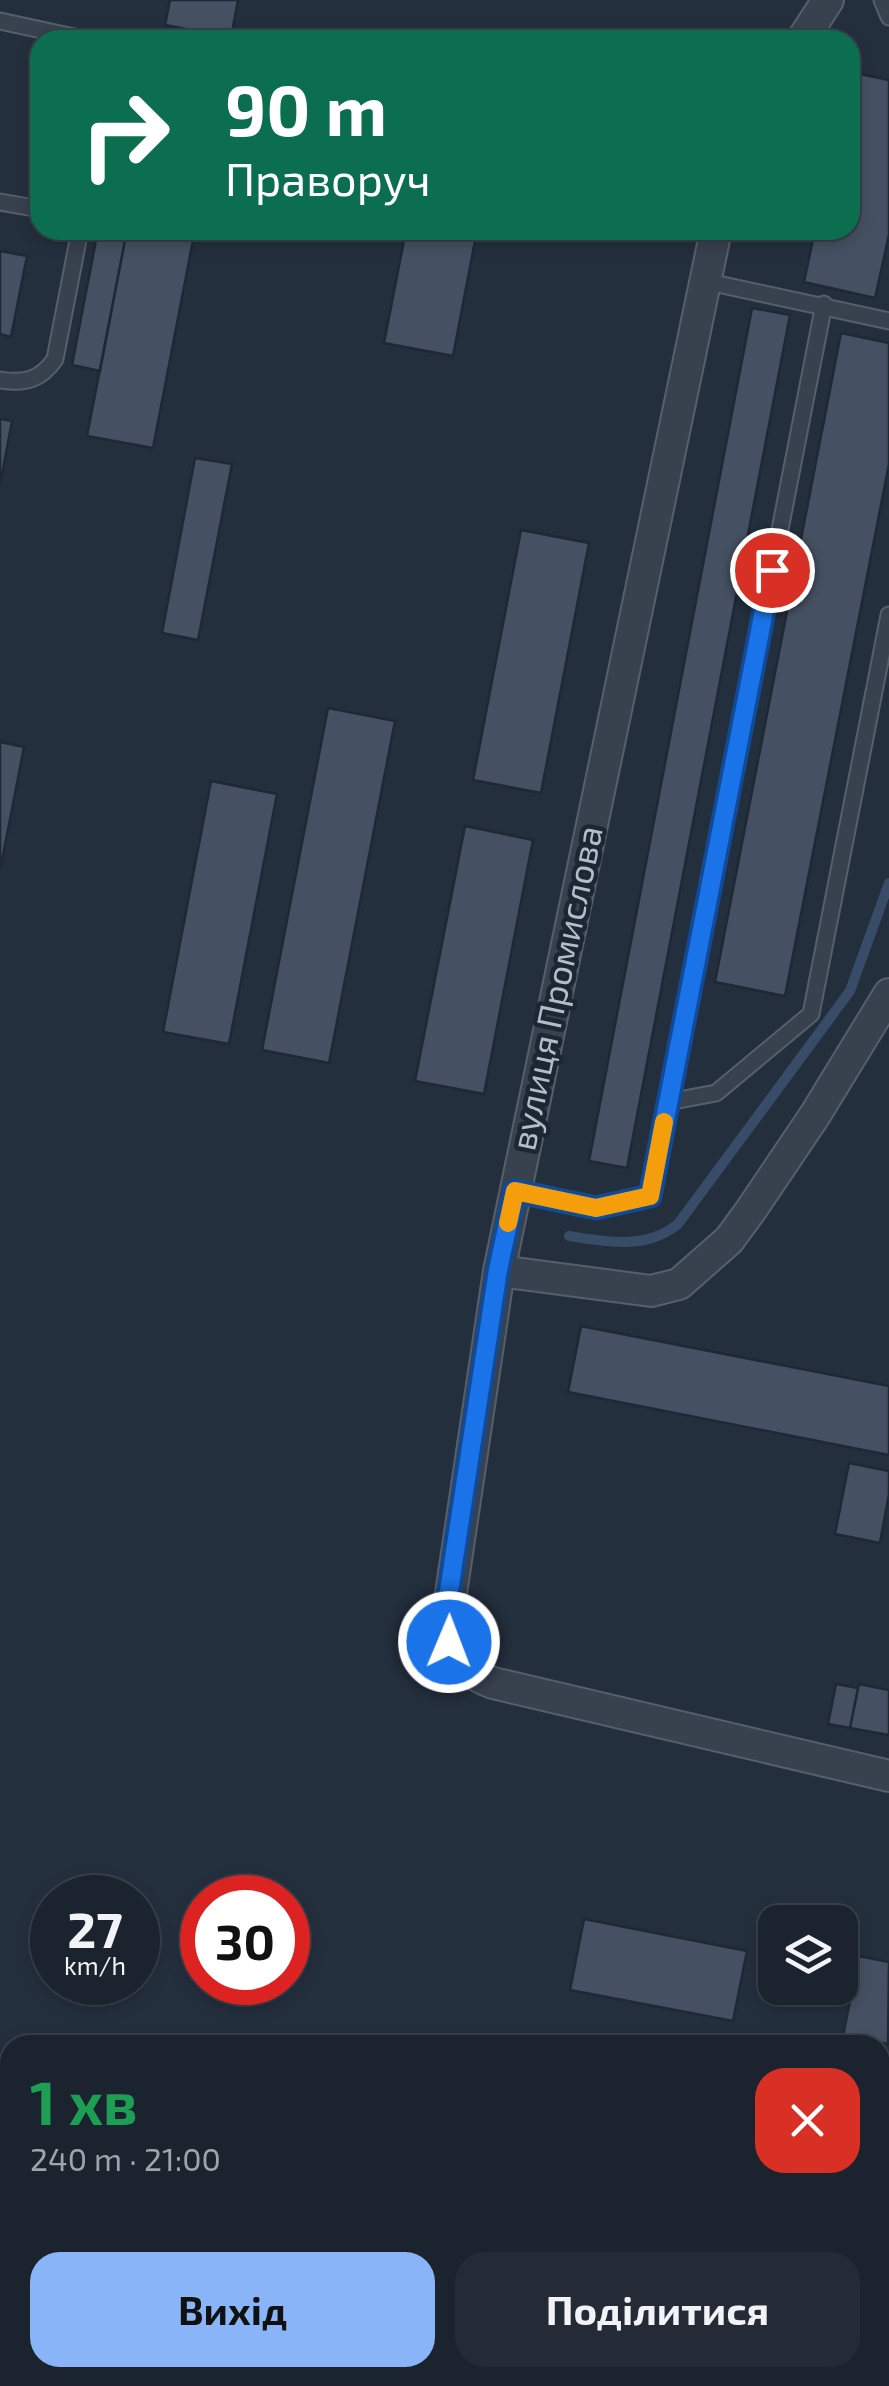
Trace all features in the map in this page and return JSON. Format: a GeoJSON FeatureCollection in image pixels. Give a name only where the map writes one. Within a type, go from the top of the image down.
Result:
{"type":"FeatureCollection","features":[{"type":"Feature","properties":{"kind":"street"},"geometry":{"type":"LineString","coordinates":[[808,30],[828,0]]}},
{"type":"Feature","properties":{"kind":"street","name":"вулиця Промислова"},"geometry":{"type":"LineString","coordinates":[[714,240],[498,1270],[446,1627],[455,1656],[478,1678],[889,1776]]}},
{"type":"Feature","properties":{"kind":"street"},"geometry":{"type":"LineString","coordinates":[[498,1270],[651,1291],[679,1284],[729,1240],[751,1210],[889,994]]}},
{"type":"Feature","properties":{"kind":"lane"},"geometry":{"type":"LineString","coordinates":[[882,0],[889,17]]}},
{"type":"Feature","properties":{"kind":"lane"},"geometry":{"type":"LineString","coordinates":[[0,21],[42,30]]}},
{"type":"Feature","properties":{"kind":"lane"},"geometry":{"type":"LineString","coordinates":[[0,202],[30,207]]}},
{"type":"Feature","properties":{"kind":"lane"},"geometry":{"type":"LineString","coordinates":[[0,380],[31,380],[41,375],[54,359],[78,240]]}},
{"type":"Feature","properties":{"kind":"lane"},"geometry":{"type":"LineString","coordinates":[[704,281],[889,321]]}},
{"type":"Feature","properties":{"kind":"lane"},"geometry":{"type":"LineString","coordinates":[[515,1191],[596,1208],[650,1196],[824,304]]}},
{"type":"Feature","properties":{"kind":"lane"},"geometry":{"type":"LineString","coordinates":[[668,1102],[716,1093],[811,1014],[889,614]]}},
{"type":"Feature","properties":{"kind":"building"},"geometry":{"type":"Polygon","coordinates":[[[170,0],[238,0],[232,30],[190,30],[165,25],[170,0]]]}},
{"type":"Feature","properties":{"kind":"building"},"geometry":{"type":"Polygon","coordinates":[[[860,74],[889,80],[889,235],[875,298],[804,282],[813,240],[860,240],[860,74]]]}},
{"type":"Feature","properties":{"kind":"building"},"geometry":{"type":"Polygon","coordinates":[[[96,240],[125,240],[100,371],[72,365],[96,240]]]}},
{"type":"Feature","properties":{"kind":"building"},"geometry":{"type":"Polygon","coordinates":[[[125,240],[193,240],[153,448],[87,436],[125,240]]]}},
{"type":"Feature","properties":{"kind":"building"},"geometry":{"type":"Polygon","coordinates":[[[404,240],[475,241],[453,356],[384,343],[404,240]]]}},
{"type":"Feature","properties":{"kind":"building"},"geometry":{"type":"Polygon","coordinates":[[[0,251],[27,256],[11,337],[0,334],[0,251]]]}},
{"type":"Feature","properties":{"kind":"building"},"geometry":{"type":"Polygon","coordinates":[[[752,308],[790,315],[627,1168],[589,1161],[752,308]]]}},
{"type":"Feature","properties":{"kind":"building"},"geometry":{"type":"Polygon","coordinates":[[[841,333],[889,343],[889,464],[785,996],[715,982],[841,333]]]}},
{"type":"Feature","properties":{"kind":"building"},"geometry":{"type":"Polygon","coordinates":[[[0,419],[12,421],[0,485],[0,419]]]}},
{"type":"Feature","properties":{"kind":"building"},"geometry":{"type":"Polygon","coordinates":[[[195,458],[232,464],[198,640],[162,633],[195,458]]]}},
{"type":"Feature","properties":{"kind":"building"},"geometry":{"type":"Polygon","coordinates":[[[521,530],[589,543],[541,793],[473,780],[521,530]]]}},
{"type":"Feature","properties":{"kind":"building"},"geometry":{"type":"Polygon","coordinates":[[[328,708],[395,721],[329,1063],[262,1050],[328,708]]]}},
{"type":"Feature","properties":{"kind":"building"},"geometry":{"type":"Polygon","coordinates":[[[0,742],[24,747],[0,871],[0,742]]]}},
{"type":"Feature","properties":{"kind":"building"},"geometry":{"type":"Polygon","coordinates":[[[211,781],[277,794],[229,1044],[163,1032],[211,781]]]}},
{"type":"Feature","properties":{"kind":"building"},"geometry":{"type":"Polygon","coordinates":[[[465,826],[533,840],[484,1094],[415,1081],[465,826]]]}},
{"type":"Feature","properties":{"kind":"building"},"geometry":{"type":"Polygon","coordinates":[[[581,1326],[889,1386],[889,1455],[568,1392],[581,1326]]]}},
{"type":"Feature","properties":{"kind":"building"},"geometry":{"type":"Polygon","coordinates":[[[849,1463],[889,1471],[880,1543],[835,1534],[849,1463]]]}},
{"type":"Feature","properties":{"kind":"building"},"geometry":{"type":"Polygon","coordinates":[[[836,1684],[858,1688],[850,1728],[828,1724],[836,1684]]]}},
{"type":"Feature","properties":{"kind":"building"},"geometry":{"type":"Polygon","coordinates":[[[859,1684],[889,1690],[889,1735],[850,1728],[859,1684]]]}},
{"type":"Feature","properties":{"kind":"building"},"geometry":{"type":"Polygon","coordinates":[[[584,1919],[747,1951],[733,2021],[570,1990],[584,1919]]]}},
{"type":"Feature","properties":{"kind":"building"},"geometry":{"type":"Polygon","coordinates":[[[859,1956],[889,1962],[888,2035],[843,2035],[849,2005],[858,2005],[859,1956]]]}},
{"type":"Feature","properties":{"kind":"waterway"},"geometry":{"type":"LineString","coordinates":[[569,1236],[640,1241],[678,1224],[850,991],[889,883]]}},
{"type":"Feature","properties":{"kind":"slow traffic"},"geometry":{"type":"LineString","coordinates":[[508,1223],[515,1191],[596,1208],[650,1196],[664,1122]]}},
{"type":"Feature","properties":{"kind":"route"},"geometry":{"type":"LineString","coordinates":[[449,1642],[446,1611],[498,1270],[515,1191],[596,1208],[650,1196],[772,570]]}}]}
